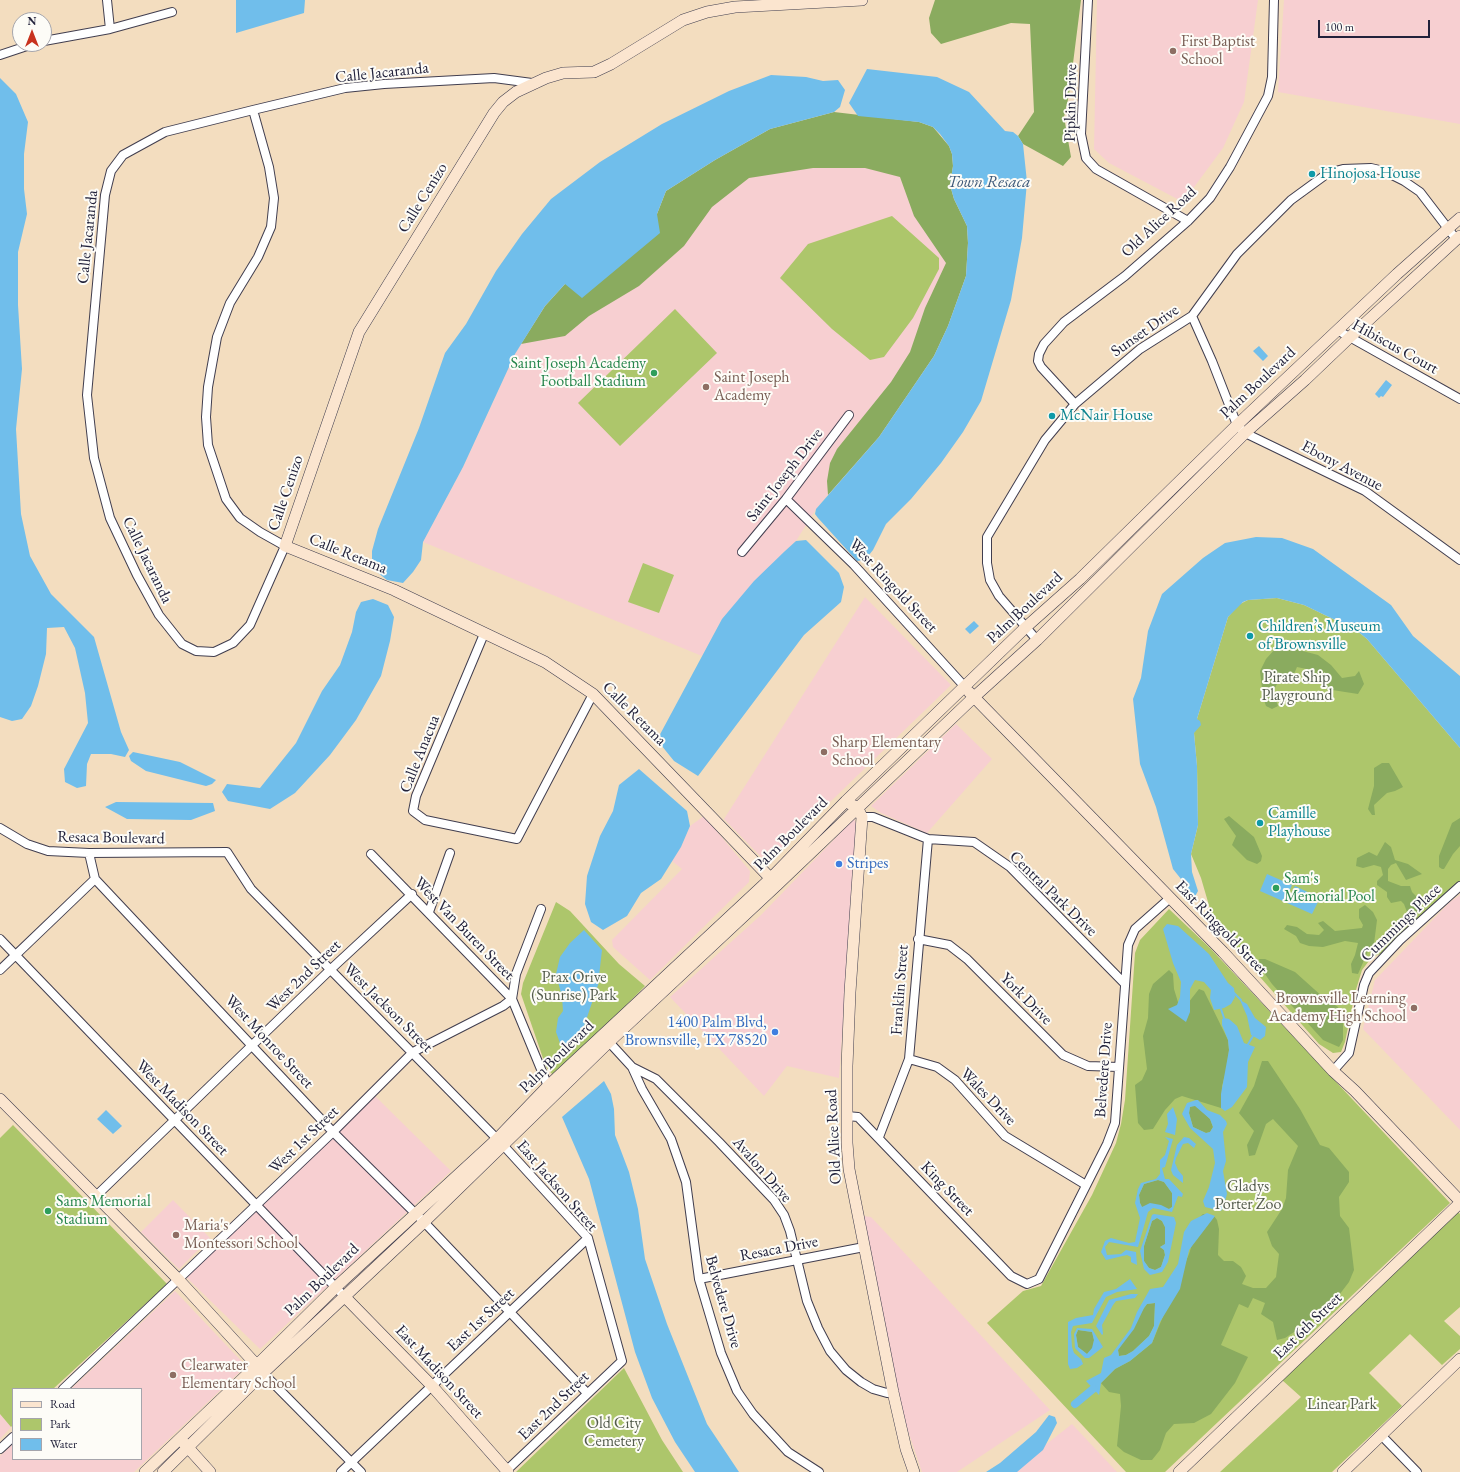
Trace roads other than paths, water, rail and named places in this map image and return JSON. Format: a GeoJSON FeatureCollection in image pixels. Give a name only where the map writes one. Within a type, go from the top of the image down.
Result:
{"type":"FeatureCollection","features":[{"type":"Feature","properties":{"kind":"main road","name":"Calle Cenizo"},"geometry":{"type":"LineString","coordinates":[[285,546],[359,332],[494,113],[503,102],[516,92],[532,83],[563,73],[594,72],[611,64],[683,20],[706,12],[735,7],[862,0]]}},
{"type":"Feature","properties":{"kind":"main road","name":"Palm Boulevard"},"geometry":{"type":"LineString","coordinates":[[163,1472],[188,1448],[336,1287],[379,1256],[500,1142],[553,1097],[773,882],[846,801],[1026,627],[1080,579],[1237,425],[1337,330],[1460,218]]}},
{"type":"Feature","properties":{"kind":"main road","name":"Palm Boulevard"},"geometry":{"type":"LineString","coordinates":[[500,1142],[548,1086],[773,882],[859,812],[973,698],[1037,640],[1245,434],[1306,380],[1348,338],[1458,238]]}},
{"type":"Feature","properties":{"kind":"main road","name":"Calle Retama"},"geometry":{"type":"LineString","coordinates":[[285,546],[394,590],[545,662],[593,694],[773,882]]}},
{"type":"Feature","properties":{"kind":"main road","name":"West Ringold Street"},"geometry":{"type":"LineString","coordinates":[[965,687],[973,698]]}},
{"type":"Feature","properties":{"kind":"main road","name":"East Ringgold Street"},"geometry":{"type":"LineString","coordinates":[[973,698],[1223,952],[1333,1071],[1355,1091],[1460,1202]]}},
{"type":"Feature","properties":{"kind":"main road"},"geometry":{"type":"LineString","coordinates":[[846,801],[859,812]]}},
{"type":"Feature","properties":{"kind":"main road","name":"Old Alice Road"},"geometry":{"type":"LineString","coordinates":[[859,812],[850,992],[847,1116],[849,1169],[893,1392],[906,1449],[914,1472]]}},
{"type":"Feature","properties":{"kind":"main road"},"geometry":{"type":"LineString","coordinates":[[0,1099],[178,1280],[260,1369]]}},
{"type":"Feature","properties":{"kind":"main road","name":"East 6th Street"},"geometry":{"type":"LineString","coordinates":[[1179,1472],[1460,1202]]}},
{"type":"Feature","properties":{"kind":"main road","name":"Palm Boulevard"},"geometry":{"type":"LineString","coordinates":[[145,1472],[180,1438],[344,1296],[379,1256]]}},
{"type":"Feature","properties":{"kind":"main road","name":"East Madison Street"},"geometry":{"type":"LineString","coordinates":[[344,1296],[432,1386],[507,1471]]}},
{"type":"Feature","properties":{"kind":"main road"},"geometry":{"type":"LineString","coordinates":[[1343,1472],[1460,1360]]}},
{"type":"Feature","properties":{"kind":"main road"},"geometry":{"type":"LineString","coordinates":[[180,1438],[210,1472]]}},
{"type":"Feature","properties":{"kind":"street"},"geometry":{"type":"LineString","coordinates":[[107,0],[110,29]]}},
{"type":"Feature","properties":{"kind":"street","name":"Pipkin Drive"},"geometry":{"type":"LineString","coordinates":[[1088,0],[1081,134],[1086,158],[1096,170],[1188,221]]}},
{"type":"Feature","properties":{"kind":"street","name":"Old Alice Road"},"geometry":{"type":"LineString","coordinates":[[1075,404],[1040,367],[1038,361],[1039,354],[1044,344],[1064,322],[1124,276],[1188,221],[1210,198],[1230,167],[1268,96],[1272,77],[1274,0]]}},
{"type":"Feature","properties":{"kind":"street"},"geometry":{"type":"LineString","coordinates":[[52,40],[110,29],[172,12]]}},
{"type":"Feature","properties":{"kind":"street"},"geometry":{"type":"LineString","coordinates":[[0,55],[12,51]]}},
{"type":"Feature","properties":{"kind":"street","name":"Calle Jacaranda"},"geometry":{"type":"LineString","coordinates":[[214,652],[196,650],[182,644],[159,615],[137,575],[110,518],[94,458],[88,395],[105,195],[111,171],[123,155],[165,132],[345,88],[384,84],[494,78],[532,83]]}},
{"type":"Feature","properties":{"kind":"street","name":"Calle Retama"},"geometry":{"type":"LineString","coordinates":[[253,110],[268,159],[274,198],[271,227],[258,257],[230,303],[217,336],[208,387],[206,417],[208,446],[226,499],[240,518],[260,532],[285,546]]}},
{"type":"Feature","properties":{"kind":"street","name":"Sunset Drive"},"geometry":{"type":"LineString","coordinates":[[1037,640],[999,596],[990,580],[987,563],[987,537],[1045,440],[1075,404],[1140,349],[1192,316],[1237,254],[1291,200],[1328,173],[1357,167],[1384,171],[1404,181],[1420,192],[1448,228],[1458,238]]}},
{"type":"Feature","properties":{"kind":"street"},"geometry":{"type":"LineString","coordinates":[[1192,316],[1212,361],[1237,425],[1245,434]]}},
{"type":"Feature","properties":{"kind":"street","name":"Hibiscus Court"},"geometry":{"type":"LineString","coordinates":[[1337,330],[1348,338],[1460,399]]}},
{"type":"Feature","properties":{"kind":"street","name":"Saint Joseph Drive"},"geometry":{"type":"LineString","coordinates":[[742,552],[786,500],[849,415]]}},
{"type":"Feature","properties":{"kind":"street","name":"Ebony Avenue"},"geometry":{"type":"LineString","coordinates":[[1245,434],[1365,491],[1459,558]]}},
{"type":"Feature","properties":{"kind":"street","name":"West Ringold Street"},"geometry":{"type":"LineString","coordinates":[[786,500],[854,565],[965,687]]}},
{"type":"Feature","properties":{"kind":"street","name":"Calle Cenizo"},"geometry":{"type":"LineString","coordinates":[[214,652],[233,643],[250,624],[285,546]]}},
{"type":"Feature","properties":{"kind":"street","name":"Calle Anacua"},"geometry":{"type":"LineString","coordinates":[[484,634],[416,796],[413,811],[425,820],[517,839],[593,694]]}},
{"type":"Feature","properties":{"kind":"street","name":"Central Park Drive"},"geometry":{"type":"LineString","coordinates":[[859,812],[928,839],[974,842],[1010,867],[1124,983]]}},
{"type":"Feature","properties":{"kind":"street","name":"Resaca Boulevard"},"geometry":{"type":"LineString","coordinates":[[0,828],[27,844],[48,851],[89,853],[227,852]]}},
{"type":"Feature","properties":{"kind":"street","name":"Franklin Street"},"geometry":{"type":"LineString","coordinates":[[878,1137],[909,1059],[918,939],[928,839]]}},
{"type":"Feature","properties":{"kind":"street","name":"West Jackson Street"},"geometry":{"type":"LineString","coordinates":[[227,852],[251,889],[500,1142]]}},
{"type":"Feature","properties":{"kind":"street"},"geometry":{"type":"LineString","coordinates":[[0,970],[95,879],[89,853]]}},
{"type":"Feature","properties":{"kind":"street"},"geometry":{"type":"LineString","coordinates":[[429,912],[450,853]]}},
{"type":"Feature","properties":{"kind":"street","name":"West Van Buren Street"},"geometry":{"type":"LineString","coordinates":[[372,854],[512,998],[553,1097]]}},
{"type":"Feature","properties":{"kind":"street","name":"West Monroe Street"},"geometry":{"type":"LineString","coordinates":[[95,879],[334,1132],[511,1312],[587,1393]]}},
{"type":"Feature","properties":{"kind":"street","name":"Cummings Place"},"geometry":{"type":"LineString","coordinates":[[1333,1071],[1349,1053],[1364,985],[1369,973],[1400,940],[1460,886]]}},
{"type":"Feature","properties":{"kind":"street","name":"West 2nd Street"},"geometry":{"type":"LineString","coordinates":[[96,1196],[330,970],[412,894]]}},
{"type":"Feature","properties":{"kind":"street","name":"Belvedere Drive"},"geometry":{"type":"LineString","coordinates":[[1027,1284],[1039,1279],[1107,1144],[1115,1123],[1124,983],[1128,945],[1135,928],[1170,898]]}},
{"type":"Feature","properties":{"kind":"street"},"geometry":{"type":"LineString","coordinates":[[512,998],[516,974],[540,909]]}},
{"type":"Feature","properties":{"kind":"street","name":"West Madison Street"},"geometry":{"type":"LineString","coordinates":[[0,939],[174,1122],[257,1205],[344,1296]]}},
{"type":"Feature","properties":{"kind":"street","name":"York Drive"},"geometry":{"type":"LineString","coordinates":[[918,939],[949,945],[1063,1056],[1088,1066],[1119,1067]]}},
{"type":"Feature","properties":{"kind":"street","name":"West 1st Street"},"geometry":{"type":"LineString","coordinates":[[64,1388],[334,1132],[413,1052],[503,1006],[512,998]]}},
{"type":"Feature","properties":{"kind":"street","name":"Avalon Drive"},"geometry":{"type":"LineString","coordinates":[[608,1042],[632,1067],[656,1079],[774,1200],[788,1226],[807,1301],[818,1328],[830,1351],[846,1370],[861,1382],[873,1389],[893,1392]]}},
{"type":"Feature","properties":{"kind":"street","name":"Wales Drive"},"geometry":{"type":"LineString","coordinates":[[909,1059],[937,1067],[954,1080],[1005,1136],[1086,1185]]}},
{"type":"Feature","properties":{"kind":"street","name":"Belvedere Drive"},"geometry":{"type":"LineString","coordinates":[[632,1067],[642,1089],[671,1139],[686,1182],[699,1279],[721,1352],[737,1391],[753,1414],[783,1447],[819,1472]]}},
{"type":"Feature","properties":{"kind":"street","name":"King Street"},"geometry":{"type":"LineString","coordinates":[[847,1116],[858,1117],[1011,1276],[1027,1284]]}},
{"type":"Feature","properties":{"kind":"street","name":"East Jackson Street"},"geometry":{"type":"LineString","coordinates":[[500,1142],[588,1238],[622,1361]]}},
{"type":"Feature","properties":{"kind":"street","name":"East 1st Street"},"geometry":{"type":"LineString","coordinates":[[341,1472],[588,1238]]}},
{"type":"Feature","properties":{"kind":"street","name":"Resaca Drive"},"geometry":{"type":"LineString","coordinates":[[699,1279],[864,1246]]}},
{"type":"Feature","properties":{"kind":"street","name":"East 2nd Street"},"geometry":{"type":"LineString","coordinates":[[507,1471],[622,1361]]}},
{"type":"Feature","properties":{"kind":"street"},"geometry":{"type":"LineString","coordinates":[[260,1369],[361,1472]]}},
{"type":"Feature","properties":{"kind":"street"},"geometry":{"type":"LineString","coordinates":[[1381,1435],[1417,1472]]}},
{"type":"Feature","properties":{"kind":"street"},"geometry":{"type":"LineString","coordinates":[[0,1449],[12,1438]]}},
{"type":"Feature","properties":{"kind":"water"},"geometry":{"type":"Polygon","coordinates":[[[236,0],[305,0],[304,13],[236,33],[236,0]]]}},
{"type":"Feature","properties":{"kind":"water","name":"Town Resaca"},"geometry":{"type":"Polygon","coordinates":[[[867,69],[937,77],[969,92],[1005,131],[1013,132],[1018,136],[1023,144],[1027,182],[1022,238],[1011,300],[981,401],[963,432],[941,463],[911,499],[886,524],[873,550],[865,560],[857,561],[818,518],[815,514],[816,509],[879,437],[934,356],[948,326],[966,276],[968,243],[967,226],[954,199],[950,185],[953,166],[952,154],[949,146],[940,134],[933,127],[919,122],[858,116],[849,103],[867,69]]]}},
{"type":"Feature","properties":{"kind":"water"},"geometry":{"type":"Polygon","coordinates":[[[771,75],[806,77],[823,81],[838,80],[845,90],[840,107],[834,112],[770,129],[715,160],[666,191],[657,214],[660,233],[582,298],[565,284],[545,306],[515,354],[463,467],[423,542],[421,560],[403,583],[387,580],[372,568],[372,551],[378,529],[419,428],[445,353],[466,324],[496,271],[522,234],[551,199],[600,162],[662,124],[729,91],[771,75]]]}},
{"type":"Feature","properties":{"kind":"water"},"geometry":{"type":"Polygon","coordinates":[[[0,78],[16,94],[28,122],[24,154],[24,189],[27,214],[18,252],[18,305],[22,369],[16,429],[21,514],[30,556],[51,594],[94,637],[121,732],[129,750],[125,757],[111,754],[91,754],[87,764],[86,786],[77,788],[65,782],[64,769],[88,723],[85,693],[75,648],[64,627],[47,628],[46,654],[38,686],[31,706],[22,719],[12,721],[0,717],[0,78]]]}},
{"type":"Feature","properties":{"kind":"water"},"geometry":{"type":"Polygon","coordinates":[[[1259,346],[1268,356],[1263,361],[1253,351],[1259,346]]]}},
{"type":"Feature","properties":{"kind":"water"},"geometry":{"type":"Polygon","coordinates":[[[1386,380],[1392,385],[1383,397],[1381,396],[1379,398],[1375,394],[1386,380]]]}},
{"type":"Feature","properties":{"kind":"water"},"geometry":{"type":"Polygon","coordinates":[[[1256,537],[1282,538],[1313,549],[1391,605],[1413,636],[1460,676],[1460,748],[1367,639],[1356,630],[1304,605],[1277,598],[1248,600],[1243,602],[1228,617],[1197,719],[1200,721],[1201,725],[1194,733],[1197,766],[1198,825],[1191,854],[1192,872],[1198,891],[1193,900],[1185,895],[1181,879],[1173,869],[1156,807],[1140,764],[1133,699],[1141,678],[1148,631],[1162,594],[1203,558],[1225,543],[1256,537]]]}},
{"type":"Feature","properties":{"kind":"water"},"geometry":{"type":"Polygon","coordinates":[[[806,540],[839,573],[844,587],[841,602],[804,635],[698,776],[674,761],[657,740],[722,619],[754,581],[785,551],[796,541],[806,540]]]}},
{"type":"Feature","properties":{"kind":"water"},"geometry":{"type":"Polygon","coordinates":[[[373,599],[388,605],[394,617],[390,641],[381,676],[356,720],[330,755],[295,793],[270,809],[228,801],[222,792],[227,784],[260,788],[296,743],[322,691],[340,665],[352,632],[356,612],[361,602],[373,599]]]}},
{"type":"Feature","properties":{"kind":"water"},"geometry":{"type":"Polygon","coordinates":[[[974,621],[979,626],[970,634],[965,629],[974,621]]]}},
{"type":"Feature","properties":{"kind":"water"},"geometry":{"type":"Polygon","coordinates":[[[133,752],[180,762],[216,780],[212,784],[206,786],[146,771],[131,761],[129,756],[133,752]]]}},
{"type":"Feature","properties":{"kind":"water"},"geometry":{"type":"Polygon","coordinates":[[[639,769],[687,811],[690,826],[681,847],[661,879],[641,893],[627,916],[603,930],[591,922],[585,904],[587,876],[600,836],[613,811],[619,785],[639,769]]]}},
{"type":"Feature","properties":{"kind":"water"},"geometry":{"type":"Polygon","coordinates":[[[116,802],[213,803],[215,811],[191,820],[127,819],[105,807],[116,802]]]}},
{"type":"Feature","properties":{"kind":"water","name":"Sam's Memorial Pool"},"geometry":{"type":"Polygon","coordinates":[[[1267,874],[1292,885],[1285,902],[1260,891],[1267,874]]]}},
{"type":"Feature","properties":{"kind":"water","name":"Sam's Memorial Pool"},"geometry":{"type":"Polygon","coordinates":[[[1295,886],[1320,898],[1312,914],[1287,903],[1295,886]]]}},
{"type":"Feature","properties":{"kind":"water"},"geometry":{"type":"Polygon","coordinates":[[[1167,924],[1178,926],[1209,954],[1228,983],[1234,988],[1235,997],[1231,1004],[1224,1008],[1214,1010],[1210,998],[1211,990],[1204,982],[1195,980],[1190,989],[1190,1012],[1186,1022],[1168,1009],[1177,1005],[1180,997],[1181,982],[1173,963],[1163,929],[1167,924]]]}},
{"type":"Feature","properties":{"kind":"water"},"geometry":{"type":"Polygon","coordinates":[[[584,930],[602,950],[598,985],[581,1035],[574,1044],[566,1049],[561,1046],[556,1032],[558,1018],[563,1011],[562,997],[556,974],[560,957],[570,943],[584,930]]]}},
{"type":"Feature","properties":{"kind":"water"},"geometry":{"type":"Polygon","coordinates":[[[1240,1000],[1247,1004],[1255,1018],[1266,1027],[1265,1036],[1260,1040],[1251,1035],[1247,1016],[1240,1000]]]}},
{"type":"Feature","properties":{"kind":"water"},"geometry":{"type":"Polygon","coordinates":[[[1222,1019],[1229,1019],[1237,1026],[1244,1043],[1255,1047],[1248,1062],[1247,1087],[1232,1107],[1225,1111],[1221,1108],[1221,1094],[1229,1050],[1228,1040],[1222,1025],[1222,1019]]]}},
{"type":"Feature","properties":{"kind":"water"},"geometry":{"type":"Polygon","coordinates":[[[604,1081],[611,1094],[614,1109],[615,1135],[629,1172],[638,1209],[645,1259],[667,1324],[707,1424],[739,1472],[695,1472],[675,1442],[652,1398],[635,1352],[589,1179],[562,1117],[604,1081]]]}},
{"type":"Feature","properties":{"kind":"water"},"geometry":{"type":"Polygon","coordinates":[[[1198,1100],[1207,1110],[1220,1115],[1227,1124],[1223,1132],[1226,1161],[1223,1171],[1227,1194],[1221,1211],[1205,1207],[1203,1201],[1209,1187],[1215,1163],[1213,1149],[1190,1128],[1182,1114],[1187,1103],[1198,1100]],[[1195,1106],[1190,1107],[1189,1113],[1193,1127],[1206,1133],[1210,1132],[1213,1127],[1210,1119],[1195,1106]]]}},
{"type":"Feature","properties":{"kind":"water"},"geometry":{"type":"Polygon","coordinates":[[[1173,1107],[1177,1119],[1175,1135],[1165,1132],[1168,1124],[1167,1114],[1173,1107]]]}},
{"type":"Feature","properties":{"kind":"water"},"geometry":{"type":"Polygon","coordinates":[[[106,1110],[122,1126],[113,1134],[97,1119],[106,1110]]]}},
{"type":"Feature","properties":{"kind":"water"},"geometry":{"type":"Polygon","coordinates":[[[1165,1137],[1173,1139],[1165,1167],[1162,1168],[1165,1179],[1169,1179],[1183,1194],[1182,1197],[1178,1196],[1172,1212],[1153,1208],[1148,1212],[1138,1247],[1109,1242],[1105,1247],[1107,1255],[1121,1254],[1126,1250],[1136,1252],[1137,1265],[1131,1262],[1131,1257],[1127,1255],[1106,1260],[1101,1252],[1105,1241],[1111,1238],[1129,1243],[1135,1242],[1140,1218],[1135,1203],[1138,1189],[1141,1183],[1156,1179],[1160,1174],[1160,1160],[1165,1155],[1169,1141],[1165,1137]],[[1158,1180],[1144,1184],[1139,1195],[1142,1207],[1150,1203],[1161,1205],[1169,1209],[1172,1207],[1172,1193],[1164,1182],[1158,1180]]]}},
{"type":"Feature","properties":{"kind":"water"},"geometry":{"type":"Polygon","coordinates":[[[1184,1137],[1189,1138],[1196,1144],[1194,1148],[1188,1143],[1183,1144],[1176,1158],[1175,1163],[1183,1176],[1183,1183],[1173,1175],[1171,1170],[1177,1145],[1184,1137]]]}},
{"type":"Feature","properties":{"kind":"water"},"geometry":{"type":"Polygon","coordinates":[[[1207,1213],[1215,1216],[1189,1250],[1180,1289],[1160,1322],[1152,1343],[1130,1361],[1115,1369],[1101,1383],[1099,1395],[1086,1381],[1101,1373],[1104,1358],[1111,1355],[1131,1328],[1137,1312],[1150,1289],[1163,1287],[1178,1264],[1184,1232],[1191,1221],[1207,1213]],[[1155,1303],[1147,1304],[1134,1329],[1118,1350],[1119,1356],[1126,1355],[1133,1351],[1149,1336],[1154,1326],[1155,1303]]]}},
{"type":"Feature","properties":{"kind":"water"},"geometry":{"type":"Polygon","coordinates":[[[1152,1215],[1174,1217],[1176,1223],[1168,1262],[1162,1272],[1150,1275],[1144,1269],[1140,1251],[1152,1215]],[[1157,1218],[1152,1221],[1144,1246],[1144,1261],[1149,1268],[1155,1270],[1161,1267],[1165,1255],[1164,1250],[1160,1247],[1165,1244],[1165,1227],[1162,1221],[1157,1218]]]}},
{"type":"Feature","properties":{"kind":"water"},"geometry":{"type":"Polygon","coordinates":[[[1130,1279],[1137,1289],[1117,1292],[1106,1297],[1092,1323],[1073,1326],[1071,1332],[1072,1347],[1074,1353],[1081,1359],[1083,1364],[1077,1368],[1070,1369],[1068,1364],[1068,1322],[1076,1318],[1093,1315],[1094,1309],[1104,1292],[1116,1289],[1130,1279]]]}},
{"type":"Feature","properties":{"kind":"water"},"geometry":{"type":"Polygon","coordinates":[[[1131,1294],[1138,1294],[1135,1298],[1116,1301],[1113,1305],[1102,1325],[1102,1335],[1096,1326],[1109,1300],[1131,1294]]]}},
{"type":"Feature","properties":{"kind":"water"},"geometry":{"type":"Polygon","coordinates":[[[1077,1328],[1092,1329],[1103,1347],[1089,1358],[1085,1358],[1075,1348],[1074,1334],[1077,1328]],[[1078,1330],[1076,1335],[1078,1347],[1087,1354],[1092,1348],[1094,1340],[1092,1332],[1078,1330]]]}},
{"type":"Feature","properties":{"kind":"water"},"geometry":{"type":"Polygon","coordinates":[[[1049,1415],[1055,1417],[1057,1423],[1043,1450],[1017,1472],[986,1472],[1000,1463],[1036,1432],[1049,1415]]]}},
{"type":"Feature","properties":{"kind":"waterway"},"geometry":{"type":"LineString","coordinates":[[1233,992],[1241,1000]]}},
{"type":"Feature","properties":{"kind":"waterway"},"geometry":{"type":"LineString","coordinates":[[1221,1009],[1224,1018]]}},
{"type":"Feature","properties":{"kind":"waterway"},"geometry":{"type":"LineString","coordinates":[[1247,1046],[1253,1036]]}},
{"type":"Feature","properties":{"kind":"waterway"},"geometry":{"type":"LineString","coordinates":[[1075,1404],[1093,1389]]}},
{"type":"Feature","properties":{"kind":"place","name":"First Baptist School"},"geometry":{"type":"Point","coordinates":[1173,51]}},
{"type":"Feature","properties":{"kind":"place","name":"Hinojosa House"},"geometry":{"type":"Point","coordinates":[1312,174]}},
{"type":"Feature","properties":{"kind":"place","name":"Saint Joseph Academy Football Stadium"},"geometry":{"type":"Point","coordinates":[654,373]}},
{"type":"Feature","properties":{"kind":"place","name":"Saint Joseph Academy"},"geometry":{"type":"Point","coordinates":[706,387]}},
{"type":"Feature","properties":{"kind":"place","name":"McNair House"},"geometry":{"type":"Point","coordinates":[1052,416]}},
{"type":"Feature","properties":{"kind":"place","name":"Children’s Museum of Brownsville"},"geometry":{"type":"Point","coordinates":[1250,636]}},
{"type":"Feature","properties":{"kind":"place","name":"Sharp Elementary School"},"geometry":{"type":"Point","coordinates":[824,752]}},
{"type":"Feature","properties":{"kind":"place","name":"Camille Playhouse"},"geometry":{"type":"Point","coordinates":[1260,823]}},
{"type":"Feature","properties":{"kind":"place","name":"Stripes"},"geometry":{"type":"Point","coordinates":[839,864]}},
{"type":"Feature","properties":{"kind":"place","name":"Sam's Memorial Pool"},"geometry":{"type":"Point","coordinates":[1276,888]}},
{"type":"Feature","properties":{"kind":"place","name":"Brownsville Learning Academy High School"},"geometry":{"type":"Point","coordinates":[1414,1008]}},
{"type":"Feature","properties":{"kind":"place","name":"1400 Palm Blvd, Brownsville, TX 78520"},"geometry":{"type":"Point","coordinates":[775,1032]}},
{"type":"Feature","properties":{"kind":"place","name":"Sams Memorial Stadium"},"geometry":{"type":"Point","coordinates":[48,1211]}},
{"type":"Feature","properties":{"kind":"place","name":"Maria's Montessori School"},"geometry":{"type":"Point","coordinates":[176,1235]}},
{"type":"Feature","properties":{"kind":"place","name":"Clearwater Elementary School"},"geometry":{"type":"Point","coordinates":[173,1375]}},
{"type":"Feature","properties":{"kind":"park label","name":"Pirate Ship Playground"},"geometry":{"type":"Point","coordinates":[1297,687]}},
{"type":"Feature","properties":{"kind":"park label","name":"Prax Orive (Sunrise) Park"},"geometry":{"type":"Point","coordinates":[574,987]}},
{"type":"Feature","properties":{"kind":"park label","name":"Gladys Porter Zoo"},"geometry":{"type":"Point","coordinates":[1248,1196]}},
{"type":"Feature","properties":{"kind":"park label","name":"Linear Park"},"geometry":{"type":"Point","coordinates":[1342,1405]}},
{"type":"Feature","properties":{"kind":"park label","name":"Old City Cemetery"},"geometry":{"type":"Point","coordinates":[614,1433]}}]}
